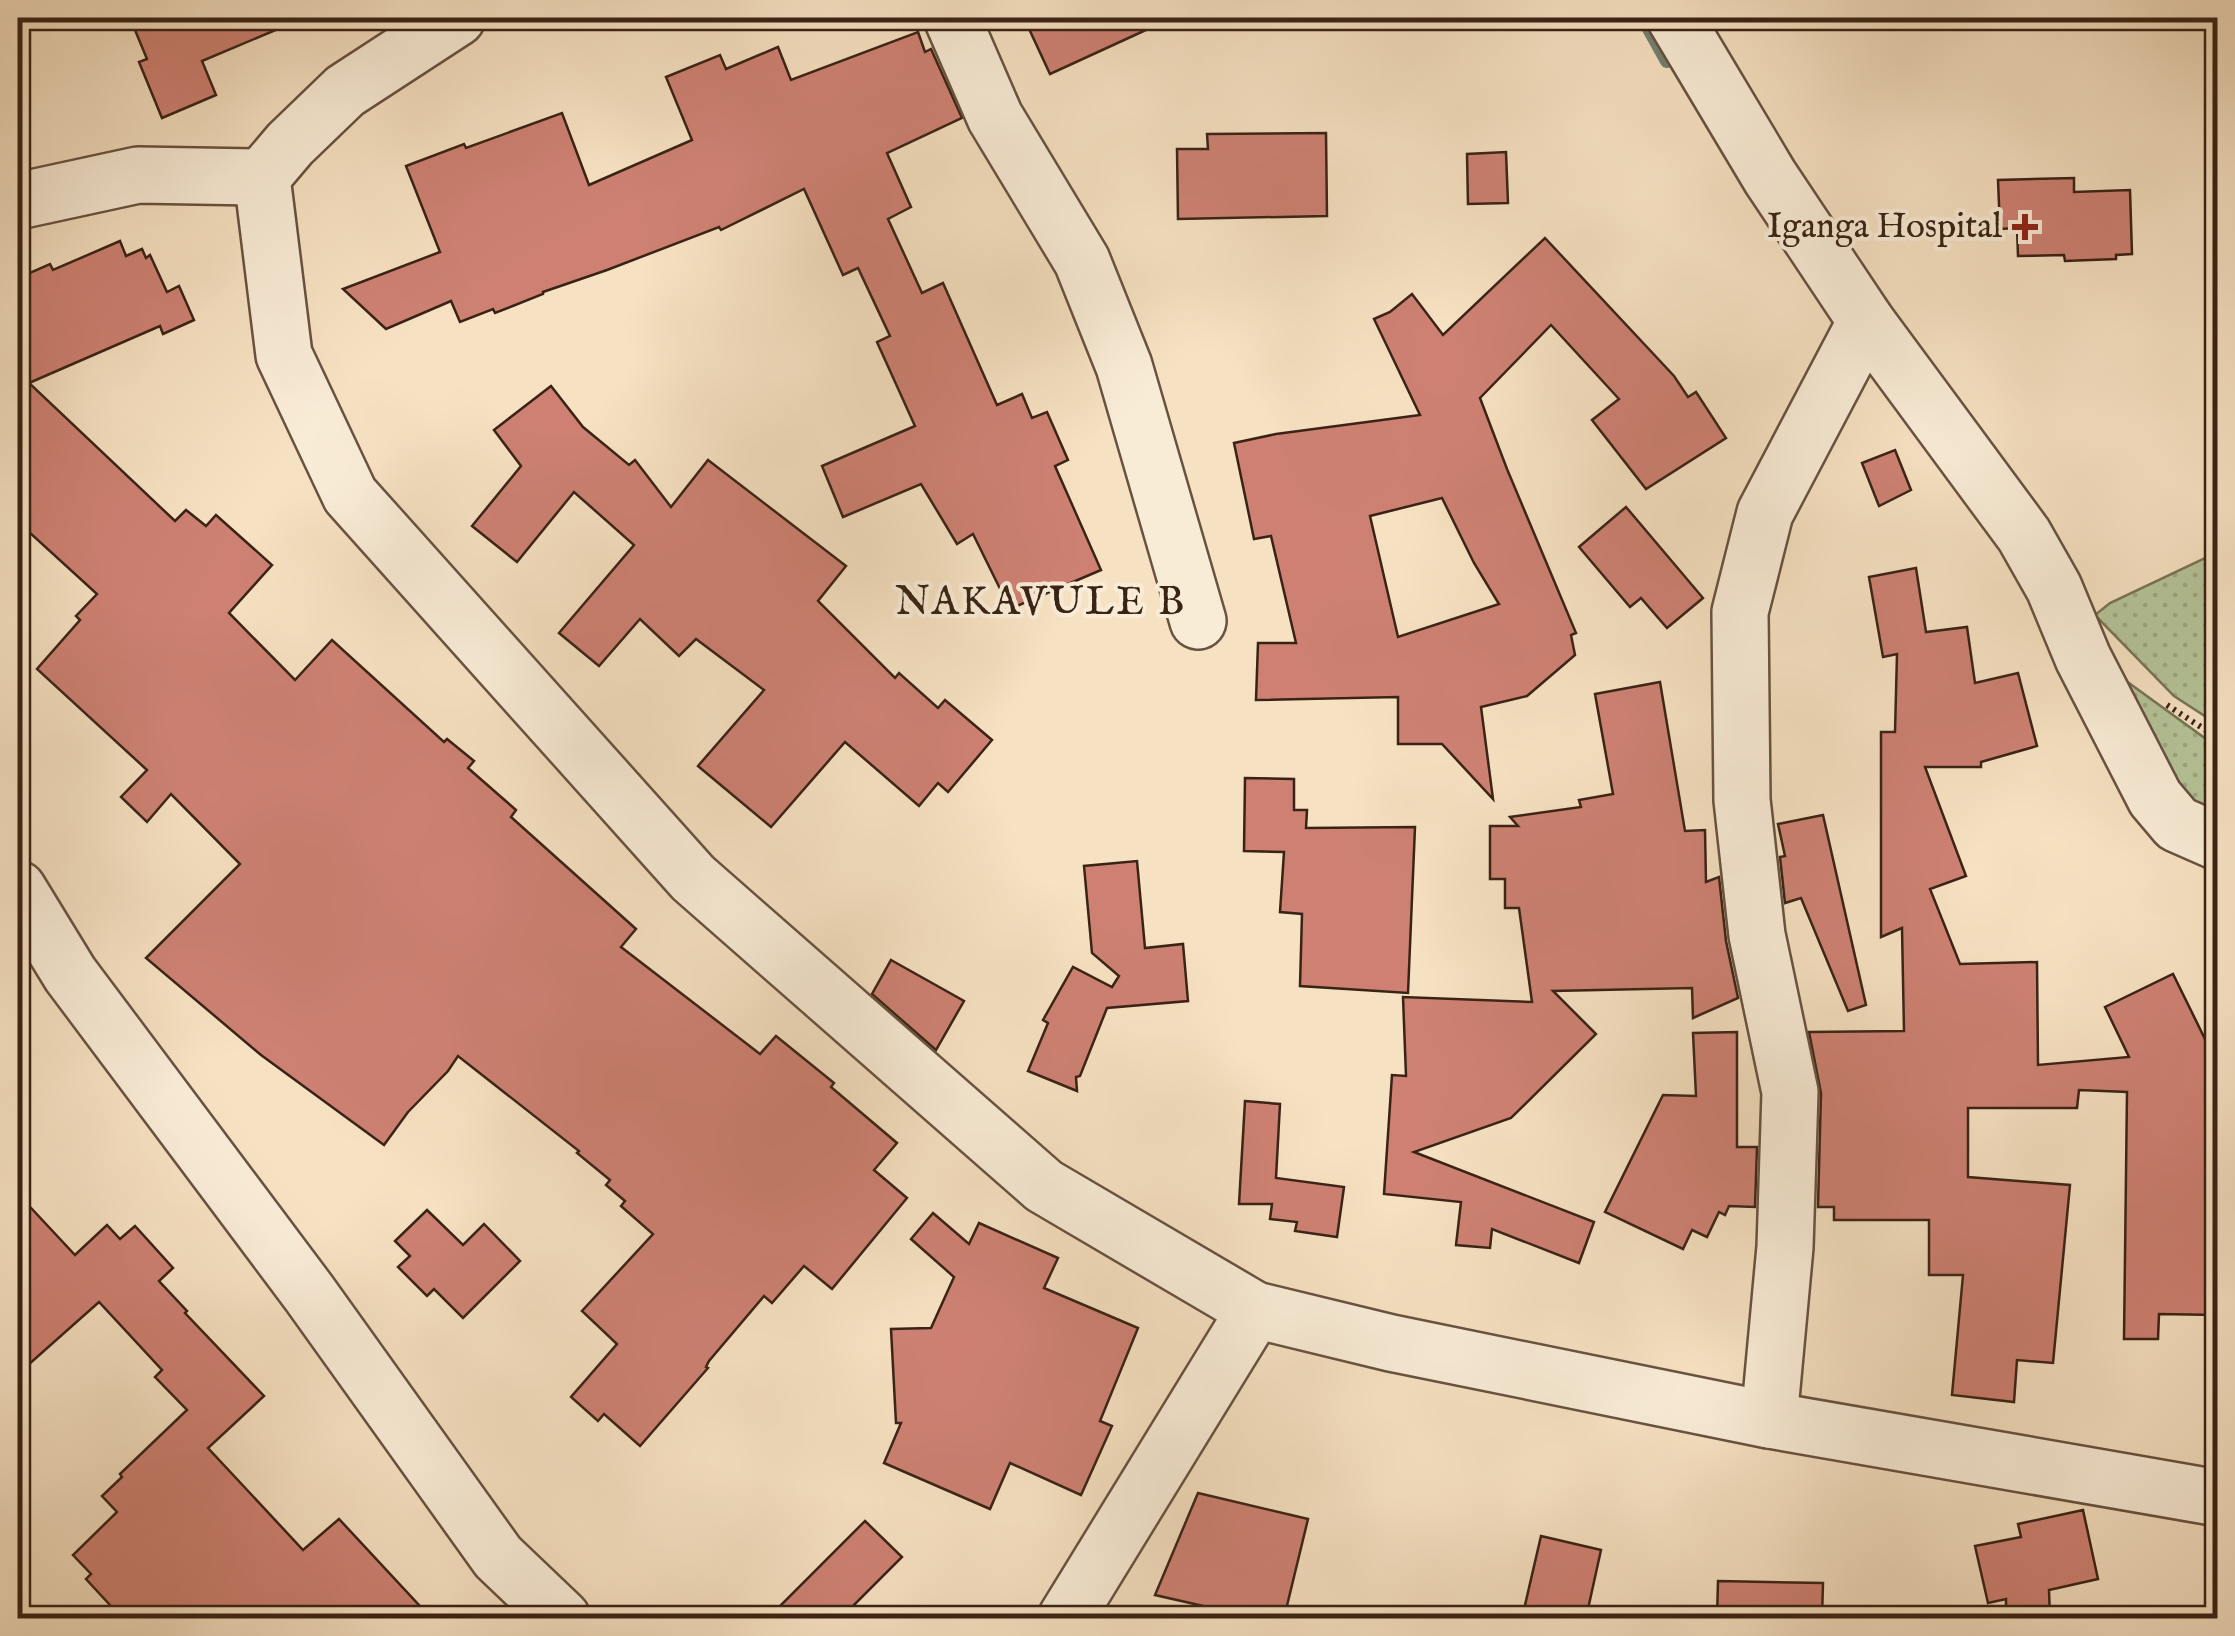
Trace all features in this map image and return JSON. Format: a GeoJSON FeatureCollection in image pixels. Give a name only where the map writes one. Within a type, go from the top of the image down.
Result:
{"type":"FeatureCollection","features":[{"type":"Feature","properties":{"kind":"street"},"geometry":{"type":"LineString","coordinates":[[457,18],[346,91],[262,176],[284,355],[350,495],[693,878],[1044,1186],[1255,1310],[1391,1343],[1769,1420],[2218,1498]]}},
{"type":"Feature","properties":{"kind":"street"},"geometry":{"type":"LineString","coordinates":[[952,18],[995,117],[1082,260],[1124,366],[1198,621]]}},
{"type":"Feature","properties":{"kind":"street"},"geometry":{"type":"LineString","coordinates":[[1676,18],[1770,177],[1866,321],[2024,534],[2054,588],[2083,658],[2154,798],[2177,824],[2218,842]]}},
{"type":"Feature","properties":{"kind":"street"},"geometry":{"type":"LineString","coordinates":[[18,201],[138,175],[262,176]]}},
{"type":"Feature","properties":{"kind":"street"},"geometry":{"type":"LineString","coordinates":[[1769,1420],[1785,1247],[1790,1092],[1757,935],[1742,800],[1740,612],[1764,513],[1866,321]]}},
{"type":"Feature","properties":{"kind":"street"},"geometry":{"type":"LineString","coordinates":[[18,889],[70,974],[309,1294],[498,1557],[562,1618]]}},
{"type":"Feature","properties":{"kind":"street"},"geometry":{"type":"LineString","coordinates":[[1066,1618],[1255,1310]]}},
{"type":"Feature","properties":{"kind":"green space"},"geometry":{"type":"Polygon","coordinates":[[[2205,558],[2217,577],[2217,724],[2174,696],[2095,615],[2110,603],[2205,558]]]}},
{"type":"Feature","properties":{"kind":"green space"},"geometry":{"type":"Polygon","coordinates":[[[2111,670],[2217,747],[2217,824],[2167,797],[2111,670]]]}},
{"type":"Feature","properties":{"kind":"building"},"geometry":{"type":"Polygon","coordinates":[[[130,18],[304,18],[202,61],[216,95],[162,118],[139,62],[147,59],[130,18]]]}},
{"type":"Feature","properties":{"kind":"building"},"geometry":{"type":"Polygon","coordinates":[[[1024,18],[1172,18],[1050,74],[1024,18]]]}},
{"type":"Feature","properties":{"kind":"building"},"geometry":{"type":"Polygon","coordinates":[[[918,32],[925,52],[931,49],[962,118],[887,153],[911,207],[888,219],[922,293],[943,283],[997,405],[1022,394],[1032,418],[1047,412],[1068,460],[1055,466],[1101,570],[1010,609],[973,534],[957,544],[921,484],[843,517],[822,466],[915,426],[877,342],[890,336],[858,268],[843,275],[804,189],[721,230],[719,227],[495,313],[493,309],[460,322],[451,301],[386,329],[343,289],[440,252],[406,166],[562,113],[589,185],[692,140],[666,77],[720,55],[726,69],[778,47],[791,80],[918,32]]]}},
{"type":"Feature","properties":{"kind":"building"},"geometry":{"type":"Polygon","coordinates":[[[1326,133],[1327,216],[1178,219],[1177,149],[1208,149],[1207,134],[1326,133]]]}},
{"type":"Feature","properties":{"kind":"building"},"geometry":{"type":"Polygon","coordinates":[[[1506,152],[1508,203],[1468,204],[1467,154],[1506,152]]]}},
{"type":"Feature","properties":{"kind":"building"},"geometry":{"type":"Polygon","coordinates":[[[2074,178],[2074,192],[2130,190],[2132,254],[2116,255],[2116,259],[2065,261],[2064,255],[2018,256],[2017,228],[2000,229],[1998,180],[2074,178]]]}},
{"type":"Feature","properties":{"kind":"building"},"geometry":{"type":"Polygon","coordinates":[[[1545,238],[1674,376],[1688,397],[1696,392],[1726,438],[1646,489],[1592,420],[1619,399],[1551,325],[1480,398],[1576,633],[1571,635],[1575,655],[1527,696],[1481,707],[1493,799],[1442,744],[1398,744],[1398,697],[1256,700],[1258,643],[1296,643],[1271,536],[1254,539],[1234,443],[1420,415],[1374,319],[1412,294],[1443,335],[1545,238]],[[1442,498],[1370,516],[1398,637],[1499,604],[1442,498]]]}},
{"type":"Feature","properties":{"kind":"building"},"geometry":{"type":"Polygon","coordinates":[[[120,241],[126,256],[142,249],[146,258],[150,255],[167,292],[179,286],[194,320],[163,334],[160,326],[29,383],[175,521],[186,510],[206,526],[216,515],[272,565],[229,613],[295,680],[332,640],[444,742],[447,739],[474,761],[468,768],[516,810],[511,817],[636,929],[621,947],[760,1054],[776,1036],[834,1083],[831,1087],[897,1143],[874,1170],[907,1198],[832,1289],[804,1266],[772,1303],[764,1296],[640,1446],[604,1414],[598,1421],[571,1397],[617,1344],[582,1311],[653,1234],[621,1206],[625,1201],[606,1185],[610,1180],[458,1056],[384,1145],[261,1055],[146,958],[240,864],[171,794],[147,822],[121,797],[147,770],[37,669],[97,594],[18,522],[18,278],[50,264],[53,270],[120,241]]]}},
{"type":"Feature","properties":{"kind":"building"},"geometry":{"type":"Polygon","coordinates":[[[551,386],[583,427],[629,465],[635,460],[671,507],[708,460],[846,566],[818,601],[895,678],[899,673],[938,708],[945,700],[992,740],[948,792],[938,783],[919,806],[845,742],[771,827],[698,766],[764,690],[696,639],[679,656],[640,619],[599,666],[559,633],[634,545],[574,492],[517,562],[472,526],[521,466],[494,430],[551,386]]]}},
{"type":"Feature","properties":{"kind":"building"},"geometry":{"type":"Polygon","coordinates":[[[1895,450],[1911,490],[1879,506],[1862,463],[1895,450]]]}},
{"type":"Feature","properties":{"kind":"building"},"geometry":{"type":"Polygon","coordinates":[[[1626,507],[1703,598],[1667,628],[1641,598],[1630,607],[1579,547],[1626,507]]]}},
{"type":"Feature","properties":{"kind":"building"},"geometry":{"type":"Polygon","coordinates":[[[1916,568],[1926,632],[1967,627],[1975,683],[2018,673],[2037,746],[1981,762],[1981,767],[1925,767],[1966,876],[1930,889],[1960,964],[2037,962],[2038,1065],[2129,1057],[2105,1007],[2173,974],[2205,1039],[2218,1033],[2218,1315],[2159,1314],[2158,1339],[2124,1339],[2127,1092],[2079,1090],[2077,1108],[1968,1108],[1968,1177],[2070,1185],[2053,1363],[2017,1360],[2014,1402],[1952,1395],[1963,1275],[1929,1275],[1929,1220],[1834,1220],[1834,1207],[1818,1207],[1821,1093],[1809,1032],[1904,1031],[1902,928],[1881,937],[1881,732],[1895,732],[1897,654],[1883,657],[1869,577],[1916,568]]]}},
{"type":"Feature","properties":{"kind":"building"},"geometry":{"type":"Polygon","coordinates":[[[1660,682],[1685,831],[1705,830],[1706,882],[1719,877],[1726,941],[1738,998],[1693,1018],[1692,988],[1553,991],[1596,1034],[1511,1118],[1414,1152],[1594,1222],[1579,1263],[1492,1229],[1490,1248],[1456,1245],[1461,1202],[1384,1194],[1392,1075],[1406,1076],[1403,997],[1532,1002],[1519,908],[1505,908],[1505,879],[1490,879],[1490,826],[1518,826],[1510,817],[1581,807],[1579,800],[1613,794],[1595,694],[1660,682]]]}},
{"type":"Feature","properties":{"kind":"building"},"geometry":{"type":"Polygon","coordinates":[[[1245,778],[1294,779],[1294,810],[1307,810],[1306,828],[1415,827],[1408,993],[1300,986],[1302,914],[1280,912],[1284,852],[1244,851],[1245,778]]]}},
{"type":"Feature","properties":{"kind":"building"},"geometry":{"type":"Polygon","coordinates":[[[1823,815],[1866,1005],[1848,1011],[1801,898],[1785,903],[1780,857],[1785,856],[1778,824],[1823,815]]]}},
{"type":"Feature","properties":{"kind":"building"},"geometry":{"type":"Polygon","coordinates":[[[1137,861],[1145,948],[1183,944],[1188,1001],[1107,1008],[1080,1076],[1076,1077],[1077,1091],[1028,1071],[1048,1023],[1043,1020],[1073,967],[1112,987],[1119,976],[1092,953],[1084,866],[1137,861]]]}},
{"type":"Feature","properties":{"kind":"building"},"geometry":{"type":"Polygon","coordinates":[[[891,960],[964,1001],[936,1050],[872,994],[891,960]]]}},
{"type":"Feature","properties":{"kind":"building"},"geometry":{"type":"Polygon","coordinates":[[[1737,1032],[1737,1147],[1757,1147],[1755,1207],[1729,1206],[1725,1215],[1719,1212],[1707,1237],[1692,1230],[1683,1249],[1605,1212],[1663,1095],[1696,1096],[1693,1033],[1737,1032]]]}},
{"type":"Feature","properties":{"kind":"building"},"geometry":{"type":"Polygon","coordinates":[[[1245,1101],[1280,1104],[1276,1178],[1344,1187],[1337,1237],[1295,1231],[1297,1222],[1270,1219],[1272,1204],[1239,1204],[1245,1101]]]}},
{"type":"Feature","properties":{"kind":"building"},"geometry":{"type":"Polygon","coordinates":[[[18,1194],[75,1255],[107,1225],[120,1239],[135,1226],[173,1268],[159,1281],[264,1396],[208,1448],[303,1550],[339,1519],[431,1618],[122,1618],[86,1579],[91,1574],[73,1555],[117,1512],[102,1496],[187,1410],[155,1377],[162,1370],[99,1302],[18,1374],[18,1194]]]}},
{"type":"Feature","properties":{"kind":"building"},"geometry":{"type":"Polygon","coordinates":[[[427,1210],[463,1245],[484,1224],[520,1261],[463,1318],[434,1289],[427,1296],[398,1267],[410,1256],[395,1241],[427,1210]]]}},
{"type":"Feature","properties":{"kind":"building"},"geometry":{"type":"Polygon","coordinates":[[[933,1213],[969,1244],[979,1223],[1058,1258],[1044,1288],[1138,1328],[1100,1421],[1112,1426],[1081,1495],[1010,1463],[990,1509],[884,1463],[901,1423],[896,1423],[891,1329],[931,1328],[954,1277],[911,1239],[933,1213]]]}},
{"type":"Feature","properties":{"kind":"building"},"geometry":{"type":"Polygon","coordinates":[[[1198,1493],[1308,1519],[1284,1618],[1256,1618],[1155,1595],[1198,1493]]]}},
{"type":"Feature","properties":{"kind":"building"},"geometry":{"type":"Polygon","coordinates":[[[2083,1510],[2098,1579],[2049,1590],[2050,1618],[2006,1618],[2006,1599],[1988,1603],[1975,1546],[2021,1537],[2018,1524],[2083,1510]]]}},
{"type":"Feature","properties":{"kind":"building"},"geometry":{"type":"Polygon","coordinates":[[[865,1521],[902,1557],[841,1618],[768,1618],[865,1521]]]}},
{"type":"Feature","properties":{"kind":"building"},"geometry":{"type":"Polygon","coordinates":[[[1541,1536],[1601,1550],[1586,1618],[1522,1618],[1541,1536]]]}},
{"type":"Feature","properties":{"kind":"building"},"geometry":{"type":"Polygon","coordinates":[[[1718,1581],[1823,1583],[1822,1618],[1717,1618],[1718,1581]]]}},
{"type":"Feature","properties":{"kind":"waterway"},"geometry":{"type":"LineString","coordinates":[[1643,18],[1667,61]]}},
{"type":"Feature","properties":{"kind":"place","name":"Iganga Hospital"},"geometry":{"type":"Point","coordinates":[2025,227]}},
{"type":"Feature","properties":{"kind":"district","name":"NAKAVULE B"},"geometry":{"type":"Point","coordinates":[1041,603]}}]}
